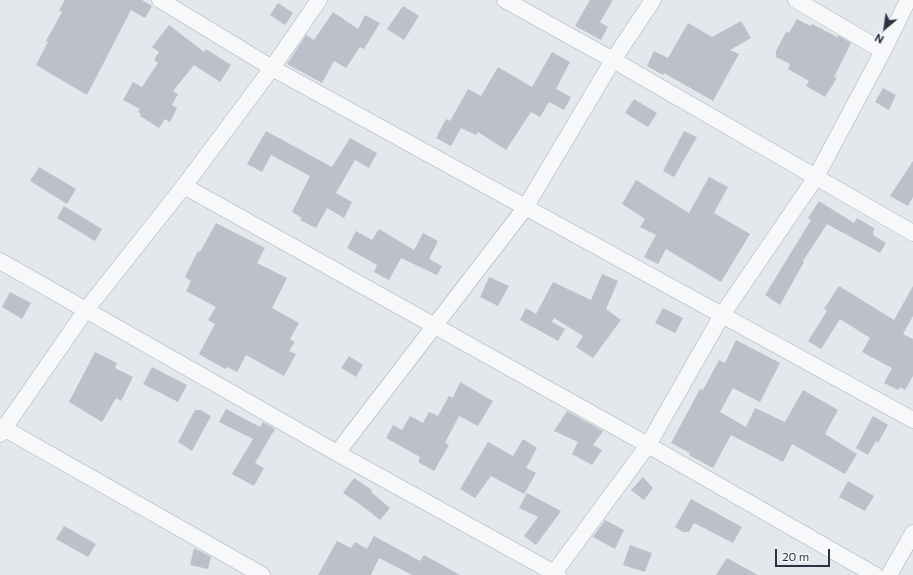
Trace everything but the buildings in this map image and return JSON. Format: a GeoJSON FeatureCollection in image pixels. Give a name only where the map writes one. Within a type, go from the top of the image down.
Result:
{"type":"FeatureCollection","features":[{"type":"Feature","properties":{"kind":"street"},"geometry":{"type":"LineString","coordinates":[[160,0],[272,68],[913,420]]}},
{"type":"Feature","properties":{"kind":"street"},"geometry":{"type":"LineString","coordinates":[[262,575],[1,430],[86,310],[184,186],[272,68],[319,0]]}},
{"type":"Feature","properties":{"kind":"street"},"geometry":{"type":"LineString","coordinates":[[505,0],[614,60],[913,232]]}},
{"type":"Feature","properties":{"kind":"street"},"geometry":{"type":"LineString","coordinates":[[337,454],[525,208],[614,60],[653,0]]}},
{"type":"Feature","properties":{"kind":"street"},"geometry":{"type":"LineString","coordinates":[[796,0],[883,51]]}},
{"type":"Feature","properties":{"kind":"street"},"geometry":{"type":"LineString","coordinates":[[0,261],[337,454],[556,574],[648,445],[722,314],[816,177],[883,51],[908,0]]}},
{"type":"Feature","properties":{"kind":"street"},"geometry":{"type":"LineString","coordinates":[[184,186],[434,327],[648,445],[875,575]]}},
{"type":"Feature","properties":{"kind":"street"},"geometry":{"type":"LineString","coordinates":[[889,575],[913,533]]}}]}
